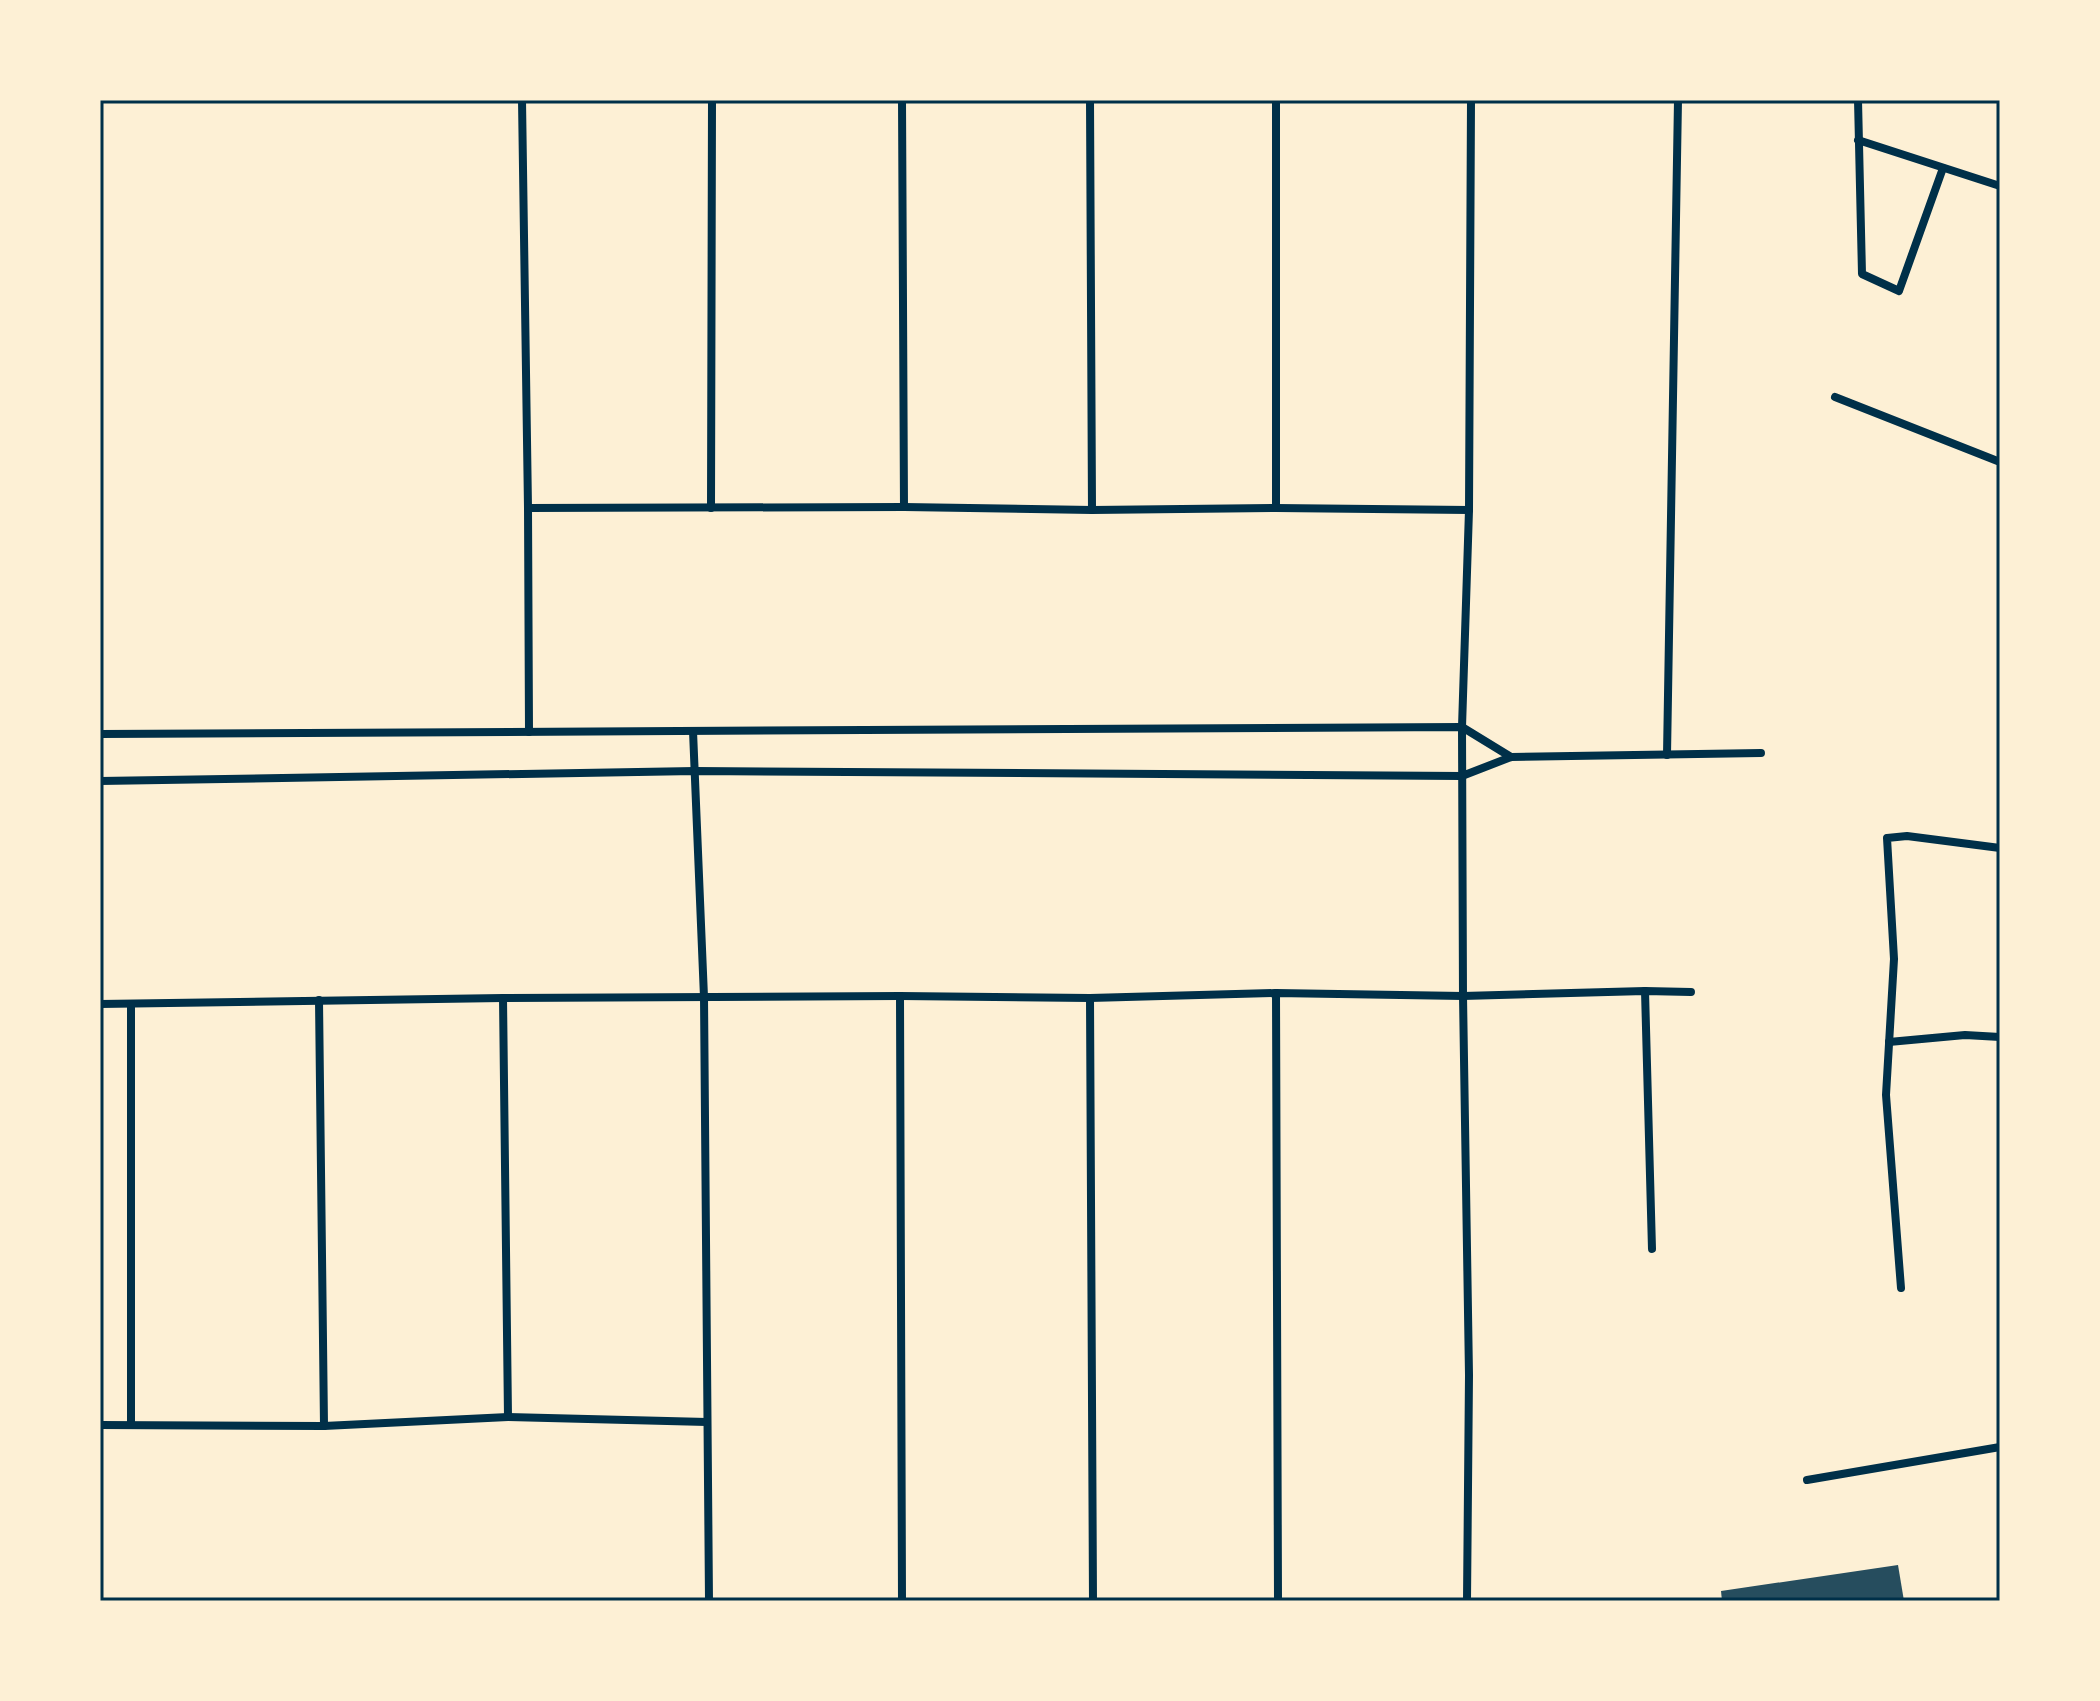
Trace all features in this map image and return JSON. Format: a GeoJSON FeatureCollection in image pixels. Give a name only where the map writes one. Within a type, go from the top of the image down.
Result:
{"type":"FeatureCollection","features":[{"type":"Feature","properties":{"kind":"street"},"geometry":{"type":"LineString","coordinates":[[522,100],[529,732]]}},
{"type":"Feature","properties":{"kind":"street"},"geometry":{"type":"LineString","coordinates":[[711,508],[712,100]]}},
{"type":"Feature","properties":{"kind":"street"},"geometry":{"type":"LineString","coordinates":[[902,100],[904,507]]}},
{"type":"Feature","properties":{"kind":"street"},"geometry":{"type":"LineString","coordinates":[[1090,100],[1092,510]]}},
{"type":"Feature","properties":{"kind":"street"},"geometry":{"type":"LineString","coordinates":[[1276,100],[1276,508]]}},
{"type":"Feature","properties":{"kind":"street"},"geometry":{"type":"LineString","coordinates":[[1467,1601],[1469,1375],[1462,727],[1469,510],[1471,100]]}},
{"type":"Feature","properties":{"kind":"street"},"geometry":{"type":"LineString","coordinates":[[1667,755],[1678,100]]}},
{"type":"Feature","properties":{"kind":"street"},"geometry":{"type":"LineString","coordinates":[[1858,100],[1862,274],[1899,291],[1943,168]]}},
{"type":"Feature","properties":{"kind":"street"},"geometry":{"type":"LineString","coordinates":[[1858,140],[2000,186]]}},
{"type":"Feature","properties":{"kind":"street"},"geometry":{"type":"LineString","coordinates":[[1835,397],[2000,462]]}},
{"type":"Feature","properties":{"kind":"street"},"geometry":{"type":"LineString","coordinates":[[528,508],[1469,510]]}},
{"type":"Feature","properties":{"kind":"street"},"geometry":{"type":"LineString","coordinates":[[100,734],[1462,727],[1511,757]]}},
{"type":"Feature","properties":{"kind":"street"},"geometry":{"type":"LineString","coordinates":[[693,731],[704,997],[709,1601]]}},
{"type":"Feature","properties":{"kind":"street"},"geometry":{"type":"LineString","coordinates":[[100,781],[695,771],[1462,776],[1511,757],[1761,753]]}},
{"type":"Feature","properties":{"kind":"street"},"geometry":{"type":"LineString","coordinates":[[1901,1288],[1886,1095],[1894,959],[1887,838],[1907,836],[2000,848]]}},
{"type":"Feature","properties":{"kind":"street"},"geometry":{"type":"LineString","coordinates":[[1645,991],[1652,1249]]}},
{"type":"Feature","properties":{"kind":"street"},"geometry":{"type":"LineString","coordinates":[[100,1004],[503,998],[1090,998],[1276,993],[1463,996],[1691,992]]}},
{"type":"Feature","properties":{"kind":"street"},"geometry":{"type":"LineString","coordinates":[[1276,993],[1278,1601]]}},
{"type":"Feature","properties":{"kind":"street"},"geometry":{"type":"LineString","coordinates":[[900,996],[902,1601]]}},
{"type":"Feature","properties":{"kind":"street"},"geometry":{"type":"LineString","coordinates":[[503,998],[508,1417]]}},
{"type":"Feature","properties":{"kind":"street"},"geometry":{"type":"LineString","coordinates":[[1090,998],[1093,1601]]}},
{"type":"Feature","properties":{"kind":"street"},"geometry":{"type":"LineString","coordinates":[[319,1000],[324,1426]]}},
{"type":"Feature","properties":{"kind":"street"},"geometry":{"type":"LineString","coordinates":[[131,1004],[131,1425]]}},
{"type":"Feature","properties":{"kind":"street"},"geometry":{"type":"LineString","coordinates":[[1889,1042],[1965,1035],[2000,1037]]}},
{"type":"Feature","properties":{"kind":"street"},"geometry":{"type":"LineString","coordinates":[[100,1425],[324,1426],[508,1417],[707,1422]]}},
{"type":"Feature","properties":{"kind":"street"},"geometry":{"type":"LineString","coordinates":[[1807,1480],[2000,1447]]}},
{"type":"Feature","properties":{"kind":"building"},"geometry":{"type":"Polygon","coordinates":[[[1898,1565],[1904,1601],[1722,1601],[1721,1591],[1898,1565]]]}}]}
